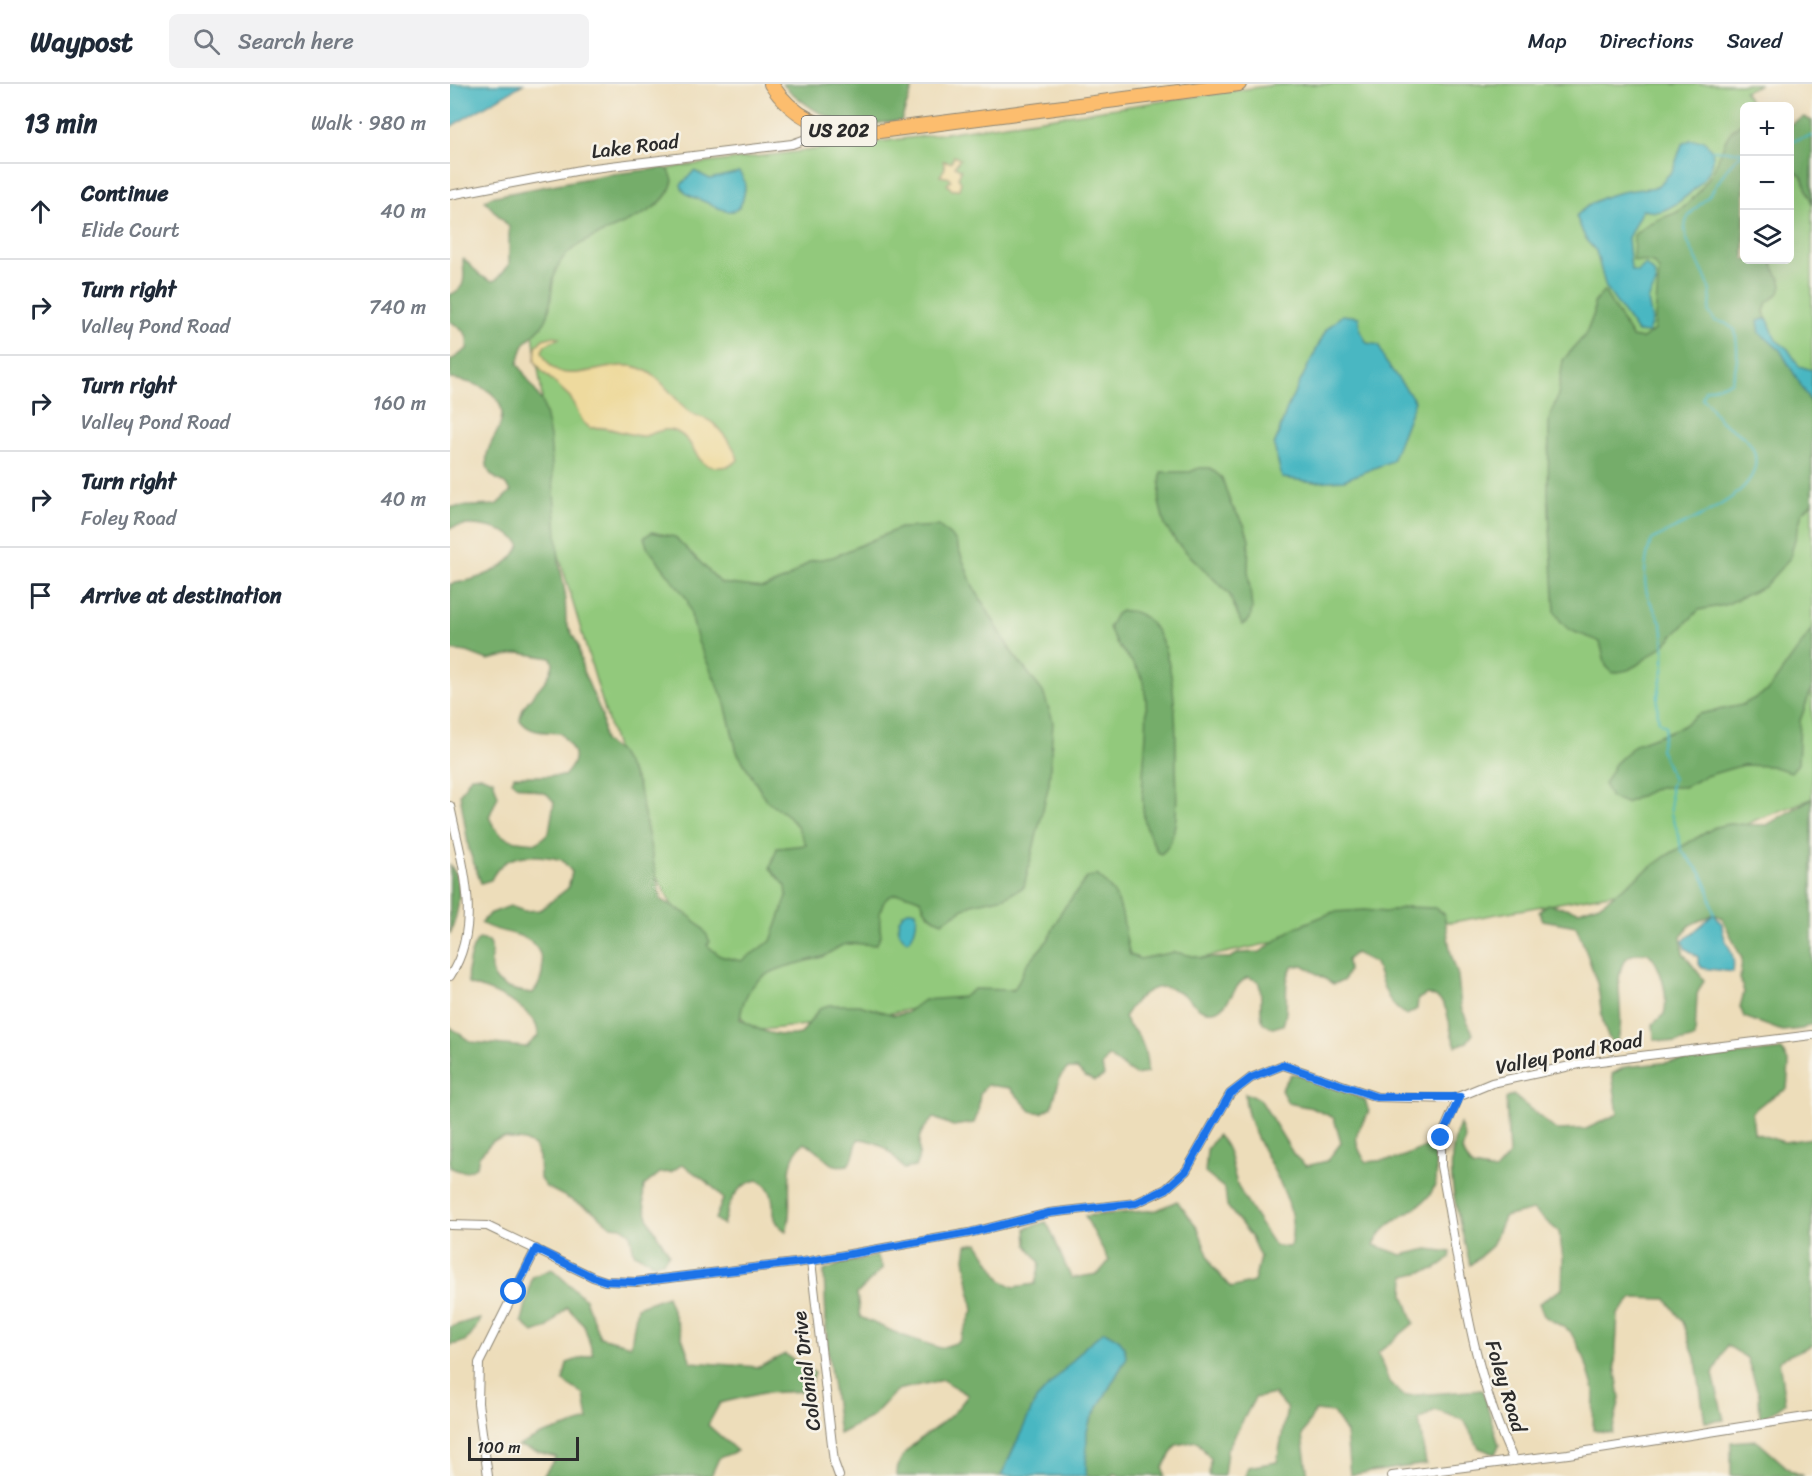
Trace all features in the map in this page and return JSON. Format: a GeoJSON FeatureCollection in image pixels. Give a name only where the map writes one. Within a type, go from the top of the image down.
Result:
{"type":"FeatureCollection","features":[{"type":"Feature","properties":{"kind":"main road","name":"US 202"},"geometry":{"type":"LineString","coordinates":[[771,84],[788,106],[818,125],[848,132],[887,132],[1239,84]]}},
{"type":"Feature","properties":{"kind":"street","name":"Lake Road"},"geometry":{"type":"LineString","coordinates":[[450,195],[586,169],[792,144],[806,139],[818,125]]}},
{"type":"Feature","properties":{"kind":"street"},"geometry":{"type":"LineString","coordinates":[[450,806],[469,910],[465,949],[450,976]]}},
{"type":"Feature","properties":{"kind":"street","name":"Valley Pond Road"},"geometry":{"type":"LineString","coordinates":[[450,1225],[487,1226],[593,1277],[616,1281],[636,1282],[811,1261],[969,1233],[1049,1213],[1121,1206],[1148,1199],[1166,1189],[1186,1171],[1230,1094],[1251,1078],[1283,1065],[1377,1097],[1460,1097],[1492,1083],[1584,1063],[1812,1035]]}},
{"type":"Feature","properties":{"kind":"street","name":"Foley Road"},"geometry":{"type":"LineString","coordinates":[[1460,1097],[1441,1138],[1441,1166],[1483,1380],[1499,1431],[1514,1461],[1812,1416]]}},
{"type":"Feature","properties":{"kind":"street"},"geometry":{"type":"LineString","coordinates":[[488,1476],[478,1403],[479,1363],[536,1249]]}},
{"type":"Feature","properties":{"kind":"street","name":"Colonial Drive"},"geometry":{"type":"LineString","coordinates":[[811,1261],[834,1462],[839,1476]]}},
{"type":"Feature","properties":{"kind":"street"},"geometry":{"type":"LineString","coordinates":[[1392,1476],[1514,1461]]}},
{"type":"Feature","properties":{"kind":"green space"},"geometry":{"type":"Polygon","coordinates":[[[782,84],[914,84],[901,121],[864,125],[840,121],[809,107],[782,84]]]}},
{"type":"Feature","properties":{"kind":"green space"},"geometry":{"type":"Polygon","coordinates":[[[1760,84],[1744,91],[1751,102],[1740,102],[1740,264],[1794,264],[1794,163],[1812,187],[1812,799],[1760,818],[1662,865],[1637,889],[1453,922],[1325,931],[1202,958],[1110,964],[1029,986],[861,1019],[752,1031],[708,973],[655,873],[554,539],[541,388],[529,307],[559,230],[650,173],[682,166],[918,137],[1273,85],[1760,84]]]}},
{"type":"Feature","properties":{"kind":"green space"},"geometry":{"type":"Polygon","coordinates":[[[1804,117],[1812,121],[1812,204],[1802,177],[1794,170],[1794,122],[1804,117]]]}},
{"type":"Feature","properties":{"kind":"green space"},"geometry":{"type":"Polygon","coordinates":[[[1740,124],[1740,264],[1772,264],[1781,282],[1780,291],[1767,302],[1764,312],[1777,346],[1782,348],[1805,387],[1812,411],[1812,503],[1802,513],[1790,558],[1764,587],[1725,605],[1699,610],[1664,645],[1637,665],[1628,670],[1613,673],[1606,666],[1600,642],[1569,629],[1555,612],[1548,494],[1549,420],[1558,395],[1563,360],[1586,334],[1594,313],[1594,303],[1604,291],[1632,337],[1643,339],[1654,330],[1659,270],[1653,263],[1633,260],[1634,235],[1649,224],[1675,213],[1690,202],[1710,176],[1725,141],[1733,129],[1740,124]]]}},
{"type":"Feature","properties":{"kind":"green space"},"geometry":{"type":"Polygon","coordinates":[[[664,168],[669,170],[673,180],[667,194],[656,206],[626,223],[591,238],[564,257],[553,279],[547,318],[541,328],[524,344],[518,364],[543,403],[550,437],[559,562],[565,592],[566,622],[578,645],[583,671],[602,715],[604,741],[620,753],[638,784],[661,900],[696,922],[710,942],[707,945],[720,956],[741,961],[771,941],[787,896],[786,886],[770,868],[777,848],[806,845],[797,826],[788,816],[766,800],[737,752],[724,700],[698,642],[687,599],[647,547],[644,537],[652,532],[675,537],[721,583],[763,588],[786,579],[810,561],[833,557],[900,528],[939,526],[955,540],[973,586],[1011,651],[1043,692],[1053,721],[1049,784],[1024,887],[1005,897],[972,904],[942,922],[928,914],[921,900],[909,895],[891,895],[882,906],[881,936],[876,945],[843,945],[822,957],[768,974],[750,990],[740,1019],[769,1033],[793,1035],[801,1034],[820,1008],[829,1005],[859,1005],[894,1015],[906,1013],[924,1000],[963,997],[974,989],[1014,990],[1027,964],[1048,940],[1061,912],[1087,878],[1097,875],[1114,893],[1118,902],[1130,955],[1140,959],[1175,952],[1202,958],[1230,958],[1239,953],[1260,952],[1294,928],[1333,912],[1364,910],[1386,912],[1406,907],[1436,908],[1444,914],[1451,954],[1458,976],[1461,1007],[1473,1034],[1467,1042],[1456,1046],[1445,1008],[1436,997],[1427,994],[1418,999],[1417,1009],[1407,1015],[1400,1011],[1386,993],[1375,963],[1355,953],[1347,960],[1348,971],[1343,981],[1333,984],[1303,965],[1292,967],[1287,981],[1283,1025],[1273,1028],[1263,1023],[1258,981],[1248,977],[1238,985],[1224,1005],[1213,1011],[1201,1009],[1175,990],[1158,988],[1150,990],[1136,1001],[1124,1017],[1143,1046],[1147,1073],[1135,1075],[1108,1056],[1102,1066],[1104,1076],[1095,1081],[1085,1077],[1077,1069],[1067,1069],[1060,1077],[1052,1107],[1042,1113],[1031,1111],[1010,1088],[987,1085],[980,1093],[978,1113],[974,1123],[953,1126],[934,1118],[926,1126],[919,1138],[919,1153],[915,1167],[904,1169],[885,1148],[866,1140],[858,1139],[848,1165],[840,1166],[829,1162],[811,1146],[804,1143],[796,1151],[792,1161],[790,1209],[786,1231],[775,1219],[770,1192],[758,1180],[744,1186],[734,1196],[723,1225],[715,1219],[723,1199],[710,1184],[683,1164],[671,1172],[660,1173],[644,1186],[643,1195],[646,1213],[669,1253],[663,1262],[653,1263],[634,1253],[630,1233],[621,1227],[611,1226],[593,1211],[546,1187],[540,1179],[539,1157],[534,1146],[524,1141],[504,1138],[493,1141],[479,1156],[477,1166],[467,1171],[450,1167],[450,1027],[471,1042],[526,1047],[538,1036],[531,1017],[523,1009],[500,996],[468,984],[469,960],[479,939],[489,941],[492,950],[493,976],[503,986],[516,991],[533,993],[541,978],[542,961],[535,946],[529,940],[481,923],[489,914],[510,906],[524,911],[540,910],[568,888],[572,872],[562,860],[542,856],[522,856],[504,863],[491,880],[481,883],[469,850],[460,794],[471,776],[482,776],[493,780],[498,796],[489,817],[493,825],[502,836],[508,839],[537,843],[549,832],[554,802],[547,794],[516,785],[512,781],[514,776],[564,776],[573,764],[574,754],[560,733],[533,730],[520,720],[526,705],[551,671],[553,663],[551,658],[520,653],[488,660],[467,652],[450,650],[450,584],[481,577],[501,567],[516,553],[520,544],[507,533],[488,527],[468,525],[450,528],[450,507],[496,505],[511,491],[490,473],[487,463],[489,448],[502,418],[501,407],[497,399],[481,387],[450,379],[450,361],[467,349],[467,339],[464,332],[450,321],[450,295],[460,288],[464,280],[463,258],[481,276],[491,281],[496,280],[509,265],[509,227],[485,201],[490,197],[604,175],[664,168]]]}},
{"type":"Feature","properties":{"kind":"green space"},"geometry":{"type":"Polygon","coordinates":[[[1199,468],[1210,468],[1222,478],[1231,505],[1244,524],[1249,539],[1248,570],[1252,609],[1250,619],[1242,625],[1229,594],[1177,543],[1165,526],[1159,502],[1161,472],[1190,472],[1199,468]]]}},
{"type":"Feature","properties":{"kind":"green space"},"geometry":{"type":"Polygon","coordinates":[[[1121,611],[1140,615],[1154,627],[1164,647],[1170,671],[1176,722],[1177,797],[1172,837],[1168,847],[1161,854],[1157,852],[1147,831],[1144,818],[1143,785],[1147,718],[1144,685],[1137,669],[1116,643],[1109,627],[1116,614],[1121,611]]]}},
{"type":"Feature","properties":{"kind":"green space"},"geometry":{"type":"Polygon","coordinates":[[[1812,629],[1812,687],[1800,721],[1798,764],[1791,772],[1770,766],[1743,765],[1706,776],[1684,787],[1658,787],[1626,803],[1611,798],[1604,784],[1615,764],[1636,744],[1681,727],[1699,714],[1742,705],[1768,691],[1812,629]]]}},
{"type":"Feature","properties":{"kind":"green space"},"geometry":{"type":"Polygon","coordinates":[[[1812,798],[1812,1024],[1802,1029],[1782,1031],[1744,1017],[1740,1007],[1744,992],[1740,979],[1742,959],[1722,918],[1714,914],[1690,925],[1681,937],[1683,953],[1704,980],[1697,994],[1695,1038],[1675,1043],[1654,1039],[1653,1024],[1664,1014],[1665,990],[1657,965],[1648,953],[1633,955],[1624,962],[1620,973],[1621,1019],[1615,1045],[1606,1032],[1599,990],[1576,926],[1543,920],[1539,912],[1547,904],[1579,911],[1602,903],[1666,856],[1715,827],[1729,824],[1767,825],[1812,798]]]}},
{"type":"Feature","properties":{"kind":"green space"},"geometry":{"type":"Polygon","coordinates":[[[450,865],[455,873],[459,899],[450,934],[450,865]]]}},
{"type":"Feature","properties":{"kind":"green space"},"geometry":{"type":"Polygon","coordinates":[[[1782,1050],[1789,1064],[1787,1089],[1752,1112],[1754,1133],[1784,1142],[1812,1138],[1812,1345],[1779,1360],[1785,1403],[1760,1421],[1759,1395],[1747,1358],[1727,1345],[1713,1374],[1724,1420],[1705,1422],[1696,1361],[1683,1322],[1666,1299],[1632,1298],[1618,1314],[1615,1365],[1620,1398],[1612,1433],[1593,1430],[1594,1390],[1584,1357],[1570,1331],[1544,1316],[1539,1303],[1562,1289],[1563,1258],[1559,1232],[1533,1210],[1504,1217],[1492,1246],[1470,1265],[1457,1212],[1452,1176],[1454,1141],[1460,1124],[1465,1138],[1462,1151],[1472,1167],[1495,1171],[1509,1155],[1506,1099],[1513,1095],[1556,1130],[1586,1129],[1618,1114],[1612,1074],[1625,1067],[1782,1050]]]}},
{"type":"Feature","properties":{"kind":"green space"},"geometry":{"type":"Polygon","coordinates":[[[1291,1074],[1306,1075],[1365,1100],[1369,1112],[1358,1131],[1357,1142],[1366,1162],[1397,1159],[1435,1143],[1436,1180],[1430,1194],[1423,1202],[1388,1226],[1374,1245],[1402,1255],[1428,1249],[1451,1252],[1450,1258],[1435,1269],[1405,1276],[1404,1295],[1414,1323],[1378,1353],[1389,1382],[1404,1396],[1482,1390],[1499,1445],[1495,1454],[1479,1448],[1464,1420],[1435,1410],[1419,1420],[1426,1464],[1350,1475],[1346,1433],[1333,1413],[1315,1411],[1302,1436],[1308,1476],[1245,1476],[1248,1467],[1277,1462],[1287,1409],[1274,1394],[1255,1398],[1227,1450],[1224,1476],[1209,1476],[1210,1458],[1197,1441],[1176,1445],[1163,1467],[1164,1476],[1121,1476],[1113,1473],[1112,1476],[897,1476],[898,1466],[908,1450],[952,1415],[968,1395],[943,1380],[897,1390],[872,1417],[839,1434],[827,1344],[824,1271],[844,1263],[877,1256],[883,1268],[857,1294],[860,1317],[901,1335],[940,1348],[959,1342],[973,1311],[965,1258],[967,1245],[978,1243],[1002,1281],[1014,1287],[1035,1284],[1040,1263],[1027,1245],[1026,1228],[1046,1222],[1072,1278],[1098,1274],[1109,1261],[1085,1216],[1157,1210],[1177,1201],[1198,1228],[1212,1266],[1231,1288],[1254,1282],[1260,1257],[1250,1235],[1227,1206],[1225,1189],[1205,1173],[1207,1150],[1217,1135],[1226,1146],[1235,1179],[1255,1216],[1275,1246],[1290,1247],[1292,1226],[1289,1207],[1254,1132],[1245,1093],[1260,1099],[1294,1155],[1306,1166],[1327,1161],[1341,1143],[1334,1118],[1312,1108],[1288,1103],[1281,1090],[1291,1074]]]}},
{"type":"Feature","properties":{"kind":"green space"},"geometry":{"type":"Polygon","coordinates":[[[552,1269],[585,1299],[600,1337],[631,1345],[637,1307],[667,1296],[691,1362],[759,1367],[785,1354],[815,1373],[808,1391],[763,1393],[720,1403],[708,1425],[737,1451],[719,1458],[711,1476],[543,1476],[556,1457],[518,1446],[541,1435],[588,1420],[584,1395],[563,1381],[567,1363],[593,1354],[584,1325],[567,1307],[547,1328],[534,1333],[522,1322],[532,1277],[552,1269]]]}},
{"type":"Feature","properties":{"kind":"green space"},"geometry":{"type":"Polygon","coordinates":[[[480,1319],[470,1337],[450,1345],[450,1327],[480,1319]]]}},
{"type":"Feature","properties":{"kind":"green space"},"geometry":{"type":"Polygon","coordinates":[[[1756,1440],[1791,1471],[1804,1476],[1731,1476],[1731,1442],[1756,1440]]]}},
{"type":"Feature","properties":{"kind":"sand"},"geometry":{"type":"Polygon","coordinates":[[[954,156],[960,159],[955,166],[961,170],[958,178],[961,182],[959,189],[952,190],[947,184],[951,181],[950,178],[940,176],[945,168],[943,161],[951,162],[954,156]]]}},
{"type":"Feature","properties":{"kind":"sand"},"geometry":{"type":"Polygon","coordinates":[[[555,336],[559,338],[545,345],[542,351],[549,364],[559,371],[571,373],[627,366],[647,371],[660,381],[688,411],[713,423],[732,446],[738,460],[724,467],[712,467],[705,464],[689,442],[673,430],[640,436],[605,428],[590,428],[583,422],[570,397],[542,371],[535,361],[536,346],[543,339],[555,336]]]}},
{"type":"Feature","properties":{"kind":"water"},"geometry":{"type":"Polygon","coordinates":[[[450,84],[523,84],[450,127],[450,84]]]}},
{"type":"Feature","properties":{"kind":"water"},"geometry":{"type":"Polygon","coordinates":[[[1690,140],[1703,140],[1712,151],[1713,160],[1710,169],[1696,187],[1678,203],[1656,212],[1642,210],[1628,238],[1631,270],[1637,272],[1645,265],[1654,272],[1656,284],[1648,300],[1652,321],[1648,333],[1637,332],[1606,288],[1596,251],[1586,240],[1576,216],[1604,197],[1657,187],[1673,170],[1682,144],[1690,140]]]}},
{"type":"Feature","properties":{"kind":"water"},"geometry":{"type":"Polygon","coordinates":[[[694,171],[710,179],[739,172],[744,180],[745,188],[742,203],[733,211],[728,211],[687,194],[681,185],[694,171]]]}},
{"type":"Feature","properties":{"kind":"water"},"geometry":{"type":"Polygon","coordinates":[[[1342,315],[1359,317],[1360,330],[1367,343],[1379,345],[1385,361],[1415,401],[1392,461],[1344,480],[1315,482],[1282,478],[1274,446],[1288,406],[1326,330],[1342,315]]]}},
{"type":"Feature","properties":{"kind":"water"},"geometry":{"type":"Polygon","coordinates":[[[1768,320],[1776,340],[1788,349],[1799,366],[1812,370],[1812,404],[1780,350],[1760,333],[1758,321],[1768,320]]]}},
{"type":"Feature","properties":{"kind":"water"},"geometry":{"type":"Polygon","coordinates":[[[911,910],[916,911],[916,923],[912,936],[907,941],[900,933],[898,924],[902,915],[911,910]]]}},
{"type":"Feature","properties":{"kind":"water"},"geometry":{"type":"Polygon","coordinates":[[[1714,914],[1722,924],[1724,937],[1733,958],[1733,972],[1702,968],[1698,963],[1698,957],[1685,948],[1683,941],[1714,914]]]}},
{"type":"Feature","properties":{"kind":"water"},"geometry":{"type":"Polygon","coordinates":[[[1104,1331],[1123,1344],[1126,1359],[1090,1421],[1087,1431],[1086,1476],[1001,1476],[1036,1400],[1087,1345],[1104,1331]]]}},
{"type":"Feature","properties":{"kind":"waterway"},"geometry":{"type":"LineString","coordinates":[[1794,140],[1812,136]]}},
{"type":"Feature","properties":{"kind":"waterway"},"geometry":{"type":"LineString","coordinates":[[1712,150],[1740,152]]}},
{"type":"Feature","properties":{"kind":"waterway"},"geometry":{"type":"LineString","coordinates":[[1714,914],[1708,888],[1701,873],[1681,850],[1679,835],[1671,814],[1670,788],[1673,779],[1660,749],[1666,726],[1659,722],[1657,709],[1664,663],[1663,629],[1647,593],[1645,569],[1652,540],[1701,516],[1737,494],[1749,480],[1755,465],[1750,444],[1722,422],[1702,398],[1705,390],[1731,382],[1737,362],[1737,344],[1735,330],[1725,323],[1715,321],[1709,312],[1711,298],[1708,285],[1686,238],[1685,227],[1690,214],[1710,194],[1732,162],[1740,155]]}},
{"type":"Feature","properties":{"kind":"route"},"geometry":{"type":"LineString","coordinates":[[514,1292],[536,1249],[593,1277],[606,1281],[636,1282],[811,1261],[969,1233],[1077,1208],[1136,1203],[1166,1189],[1186,1171],[1230,1094],[1251,1078],[1283,1065],[1377,1097],[1454,1099],[1460,1097],[1449,1115],[1441,1138]]}}]}
